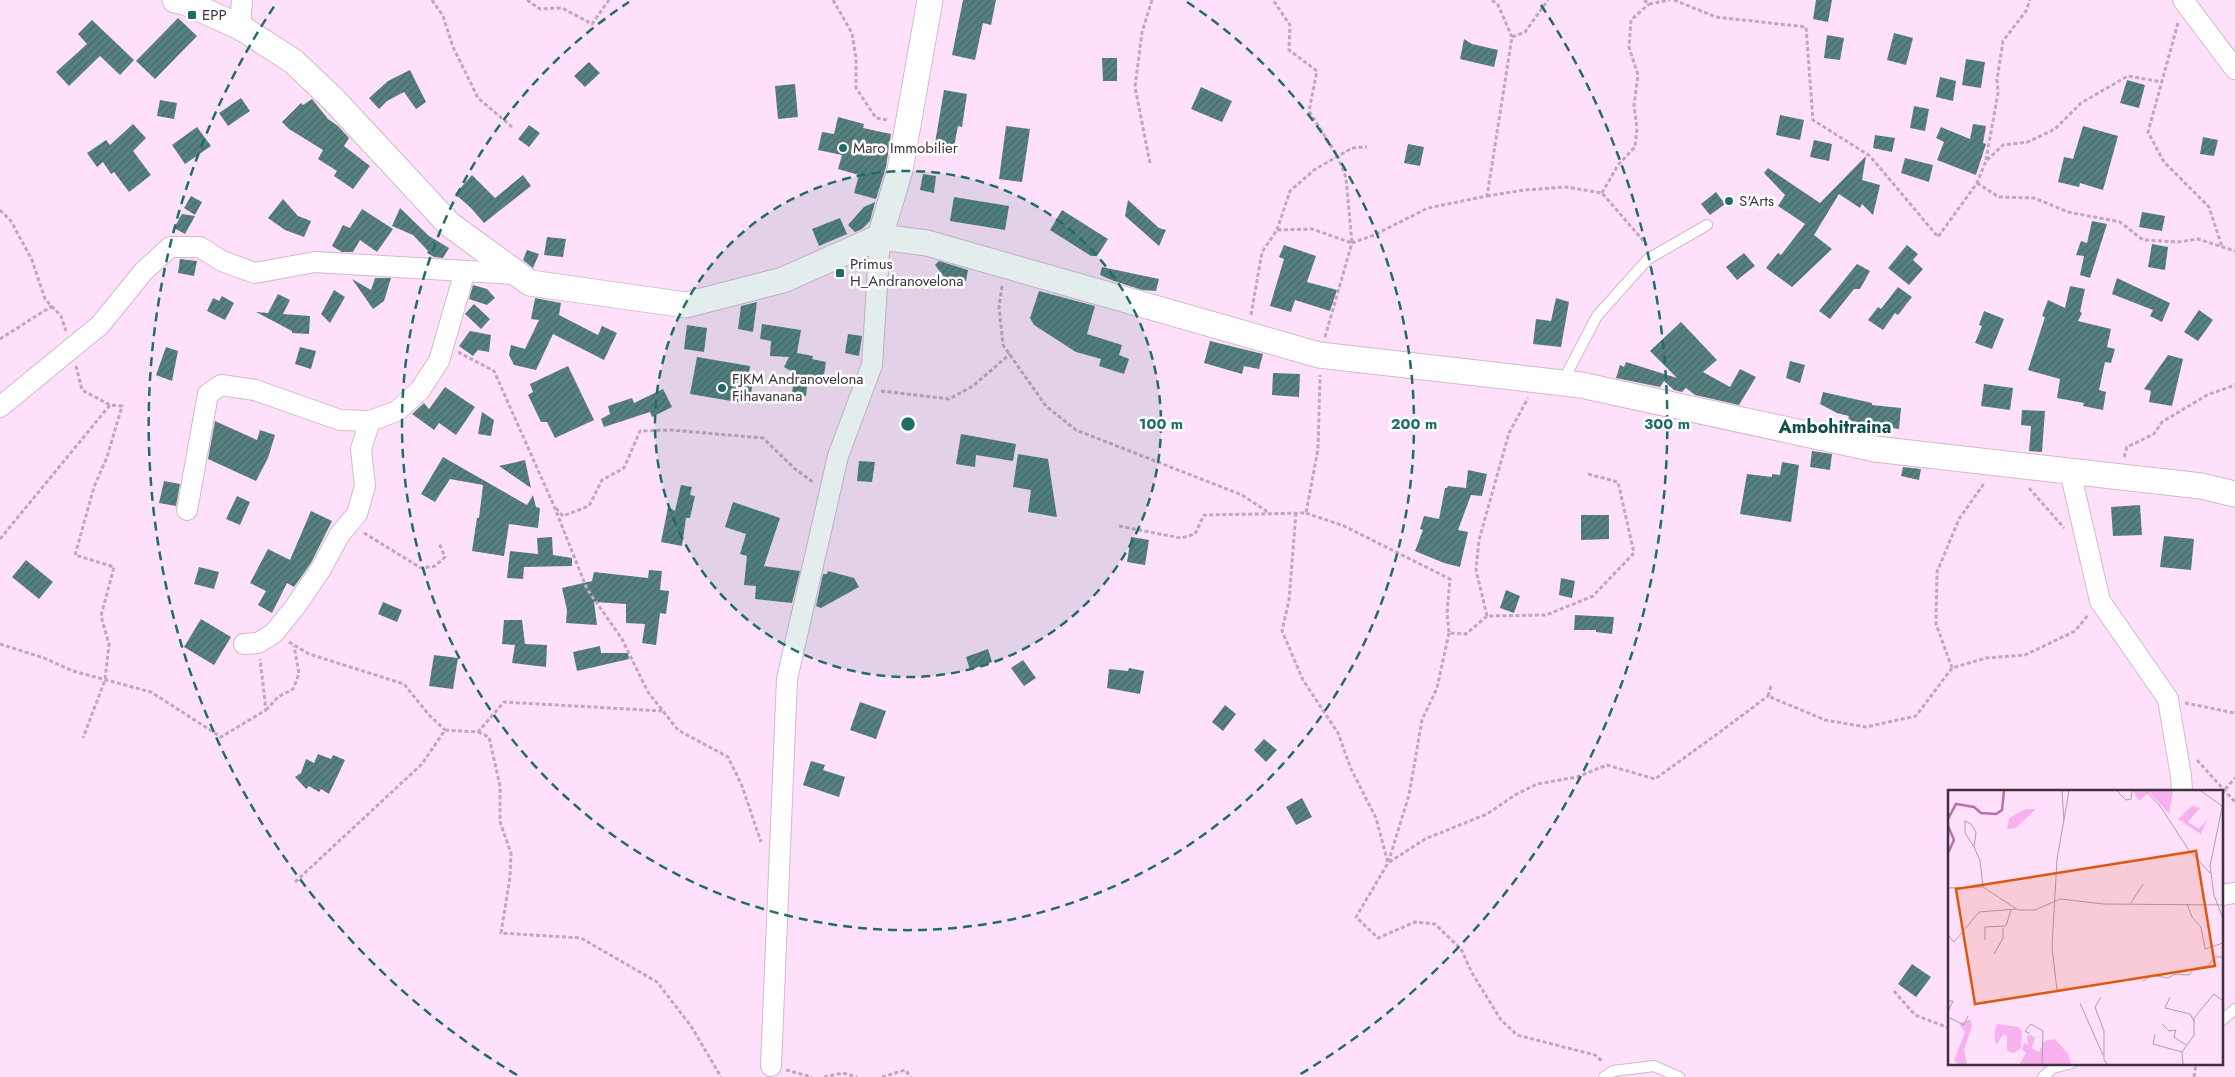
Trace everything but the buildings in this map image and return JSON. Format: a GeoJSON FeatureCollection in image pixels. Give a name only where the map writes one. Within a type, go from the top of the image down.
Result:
{"type":"FeatureCollection","features":[{"type":"Feature","properties":{"kind":"street"},"geometry":{"type":"LineString","coordinates":[[175,0],[185,2],[240,26],[293,61],[333,98],[449,224],[530,284],[562,286],[686,305],[784,280],[880,237],[928,243],[1319,355],[1563,382],[1875,448],[2201,486],[2235,494]]}},
{"type":"Feature","properties":{"kind":"street"},"geometry":{"type":"LineString","coordinates":[[240,26],[242,0]]}},
{"type":"Feature","properties":{"kind":"street"},"geometry":{"type":"LineString","coordinates":[[770,1066],[787,679],[838,456],[872,365],[880,237],[900,170],[930,0]]}},
{"type":"Feature","properties":{"kind":"street"},"geometry":{"type":"LineString","coordinates":[[2184,1],[2235,69]]}},
{"type":"Feature","properties":{"kind":"street"},"geometry":{"type":"LineString","coordinates":[[0,407],[100,325],[143,272],[170,247],[200,247],[222,261],[254,273],[315,262],[516,274]]}},
{"type":"Feature","properties":{"kind":"street"},"geometry":{"type":"LineString","coordinates":[[187,510],[208,394],[221,385],[255,390],[340,420],[370,421],[397,411],[420,390],[439,361],[465,271]]}},
{"type":"Feature","properties":{"kind":"street"},"geometry":{"type":"LineString","coordinates":[[259,640],[296,607],[321,569],[340,534],[357,514],[365,486],[361,449],[370,421]]}},
{"type":"Feature","properties":{"kind":"street"},"geometry":{"type":"LineString","coordinates":[[2070,471],[2100,601],[2168,699],[2182,776],[2182,790]]}},
{"type":"Feature","properties":{"kind":"street"},"geometry":{"type":"LineString","coordinates":[[2222,895],[2235,893]]}},
{"type":"Feature","properties":{"kind":"lane"},"geometry":{"type":"LineString","coordinates":[[1563,382],[1597,316],[1648,259],[1707,224]]}},
{"type":"Feature","properties":{"kind":"lane"},"geometry":{"type":"LineString","coordinates":[[2222,1020],[2235,1010]]}},
{"type":"Feature","properties":{"kind":"lane"},"geometry":{"type":"LineString","coordinates":[[2043,1077],[2053,1068],[2068,1064]]}},
{"type":"Feature","properties":{"kind":"lane"},"geometry":{"type":"LineString","coordinates":[[1608,1074],[1654,1066],[1680,1077]]}},
{"type":"Feature","properties":{"kind":"path"},"geometry":{"type":"LineString","coordinates":[[432,0],[443,16],[453,46],[478,98],[512,127]]}},
{"type":"Feature","properties":{"kind":"path"},"geometry":{"type":"LineString","coordinates":[[526,0],[540,9],[562,8],[592,24],[609,0]]}},
{"type":"Feature","properties":{"kind":"path"},"geometry":{"type":"LineString","coordinates":[[833,0],[852,33],[856,58],[856,88],[876,118],[908,122]]}},
{"type":"Feature","properties":{"kind":"path"},"geometry":{"type":"LineString","coordinates":[[1150,163],[1135,87],[1142,32],[1152,0]]}},
{"type":"Feature","properties":{"kind":"path"},"geometry":{"type":"LineString","coordinates":[[1273,0],[1290,25],[1289,50],[1317,71],[1309,111],[1338,157],[1346,178],[1352,243],[1319,355],[1318,449],[1306,512]]}},
{"type":"Feature","properties":{"kind":"path"},"geometry":{"type":"LineString","coordinates":[[1487,196],[1512,37],[1498,5],[1492,0]]}},
{"type":"Feature","properties":{"kind":"path"},"geometry":{"type":"LineString","coordinates":[[1512,37],[1525,32],[1548,0]]}},
{"type":"Feature","properties":{"kind":"path"},"geometry":{"type":"LineString","coordinates":[[1644,0],[1650,4]]}},
{"type":"Feature","properties":{"kind":"path"},"geometry":{"type":"LineString","coordinates":[[1602,193],[1618,165],[1635,147],[1637,129],[1634,105],[1638,75],[1629,47],[1631,20],[1650,4],[1670,0]]}},
{"type":"Feature","properties":{"kind":"path"},"geometry":{"type":"LineString","coordinates":[[1674,0],[1716,17],[1806,27],[1813,120],[1870,156],[1938,237],[1977,183],[1986,161],[1998,93],[1996,80],[2003,41],[2026,11],[2030,0]]}},
{"type":"Feature","properties":{"kind":"path"},"geometry":{"type":"LineString","coordinates":[[2184,1],[2148,132],[2164,162],[2209,208],[2222,247]]}},
{"type":"Feature","properties":{"kind":"path"},"geometry":{"type":"LineString","coordinates":[[1986,161],[2003,145],[2028,142],[2055,129],[2080,104],[2128,76],[2162,82]]}},
{"type":"Feature","properties":{"kind":"path"},"geometry":{"type":"LineString","coordinates":[[1248,335],[1262,252],[1277,230],[1290,191],[1314,170],[1352,148],[1368,147]]}},
{"type":"Feature","properties":{"kind":"path"},"geometry":{"type":"LineString","coordinates":[[1977,183],[1999,197],[2034,198],[2068,212],[2120,222],[2143,240],[2178,242],[2198,239],[2235,251]]}},
{"type":"Feature","properties":{"kind":"path"},"geometry":{"type":"LineString","coordinates":[[1277,230],[1312,229],[1352,243],[1374,235],[1428,208],[1524,190],[1566,187],[1602,193],[1656,255]]}},
{"type":"Feature","properties":{"kind":"path"},"geometry":{"type":"LineString","coordinates":[[0,210],[11,222],[32,260],[45,299],[61,316],[72,348],[82,390],[110,405],[122,406],[107,457],[94,487],[75,555],[114,567],[101,616],[109,644],[105,680],[83,738]]}},
{"type":"Feature","properties":{"kind":"path"},"geometry":{"type":"LineString","coordinates":[[1006,265],[999,307],[1003,345],[1046,406],[1076,430],[1242,495],[1271,514]]}},
{"type":"Feature","properties":{"kind":"path"},"geometry":{"type":"LineString","coordinates":[[0,339],[52,306]]}},
{"type":"Feature","properties":{"kind":"path"},"geometry":{"type":"LineString","coordinates":[[444,344],[494,371],[554,506],[587,589],[622,639],[648,692],[678,730],[728,757],[742,786],[761,842]]}},
{"type":"Feature","properties":{"kind":"path"},"geometry":{"type":"LineString","coordinates":[[863,389],[949,399],[973,386],[1010,354]]}},
{"type":"Feature","properties":{"kind":"path"},"geometry":{"type":"LineString","coordinates":[[1487,616],[1476,570],[1479,540],[1509,433],[1538,380]]}},
{"type":"Feature","properties":{"kind":"path"},"geometry":{"type":"LineString","coordinates":[[2118,476],[2127,447],[2154,434],[2162,422],[2207,395],[2235,385]]}},
{"type":"Feature","properties":{"kind":"path"},"geometry":{"type":"LineString","coordinates":[[0,539],[110,405]]}},
{"type":"Feature","properties":{"kind":"path"},"geometry":{"type":"LineString","coordinates":[[554,506],[563,516],[589,506],[602,480],[624,468],[640,431],[671,430],[763,438],[795,469],[830,495]]}},
{"type":"Feature","properties":{"kind":"path"},"geometry":{"type":"LineString","coordinates":[[1952,668],[1936,624],[1937,572],[1959,519],[2003,463],[2066,530]]}},
{"type":"Feature","properties":{"kind":"path"},"geometry":{"type":"LineString","coordinates":[[1450,632],[1466,634],[1487,616],[1546,615],[1593,596],[1634,552],[1618,482],[1588,474]]}},
{"type":"Feature","properties":{"kind":"path"},"geometry":{"type":"LineString","coordinates":[[1119,526],[1181,538],[1195,534],[1204,515],[1306,512],[1344,526],[1450,579],[1448,613],[1450,632],[1437,688],[1422,720],[1409,795],[1388,862],[1356,916],[1378,938],[1415,922],[1435,924],[1461,949],[1472,973],[1501,1020],[1517,1035],[1595,1055],[1608,1074]]}},
{"type":"Feature","properties":{"kind":"path"},"geometry":{"type":"LineString","coordinates":[[1296,513],[1289,600],[1282,631],[1303,680],[1338,734],[1351,769],[1376,818],[1388,862]]}},
{"type":"Feature","properties":{"kind":"path"},"geometry":{"type":"LineString","coordinates":[[348,524],[421,568],[435,566],[445,557],[439,543]]}},
{"type":"Feature","properties":{"kind":"path"},"geometry":{"type":"LineString","coordinates":[[1768,696],[1825,720],[1866,727],[1916,716],[1952,668],[1986,658],[2025,655],[2075,631],[2100,601]]}},
{"type":"Feature","properties":{"kind":"path"},"geometry":{"type":"LineString","coordinates":[[266,710],[259,640],[294,645],[308,654],[404,684],[429,715],[445,730],[478,732],[489,737],[500,786],[500,822],[511,853],[510,877],[501,933],[581,938],[657,982],[691,1026],[721,1077]]}},
{"type":"Feature","properties":{"kind":"path"},"geometry":{"type":"LineString","coordinates":[[0,644],[44,658],[73,671],[151,692],[221,737],[266,710],[278,697],[293,689],[299,674],[294,645]]}},
{"type":"Feature","properties":{"kind":"path"},"geometry":{"type":"LineString","coordinates":[[1388,862],[1424,839],[1487,814],[1537,784],[1577,777],[1607,765],[1655,778],[1768,696],[1771,686]]}},
{"type":"Feature","properties":{"kind":"path"},"geometry":{"type":"LineString","coordinates":[[2168,699],[2235,713]]}},
{"type":"Feature","properties":{"kind":"path"},"geometry":{"type":"LineString","coordinates":[[478,732],[504,702],[663,711]]}},
{"type":"Feature","properties":{"kind":"path"},"geometry":{"type":"LineString","coordinates":[[295,882],[422,764],[445,730]]}},
{"type":"Feature","properties":{"kind":"path"},"geometry":{"type":"LineString","coordinates":[[2191,753],[2221,790]]}},
{"type":"Feature","properties":{"kind":"path"},"geometry":{"type":"LineString","coordinates":[[2235,778],[2223,793],[2235,802]]}},
{"type":"Feature","properties":{"kind":"path"},"geometry":{"type":"LineString","coordinates":[[1894,991],[1915,1015],[1948,1028]]}},
{"type":"Feature","properties":{"kind":"path"},"geometry":{"type":"LineString","coordinates":[[2194,1077],[2196,1064]]}},
{"type":"Feature","properties":{"kind":"path"},"geometry":{"type":"LineString","coordinates":[[770,1066],[812,1077]]}},
{"type":"Feature","properties":{"kind":"path"},"geometry":{"type":"LineString","coordinates":[[882,1077],[906,1070],[911,1077]]}},
{"type":"Feature","properties":{"kind":"path"},"geometry":{"type":"LineString","coordinates":[[824,1077],[843,1073],[858,1077]]}},
{"type":"Feature","properties":{"kind":"place","name":"EPP"},"geometry":{"type":"Point","coordinates":[192,15]}},
{"type":"Feature","properties":{"kind":"place","name":"Maro Immobilier"},"geometry":{"type":"Point","coordinates":[843,148]}},
{"type":"Feature","properties":{"kind":"place","name":"S'Arts"},"geometry":{"type":"Point","coordinates":[1729,201]}},
{"type":"Feature","properties":{"kind":"place","name":"Primus H_Andranovelona"},"geometry":{"type":"Point","coordinates":[840,273]}},
{"type":"Feature","properties":{"kind":"place","name":"FJKM Andranovelona Fihavanana"},"geometry":{"type":"Point","coordinates":[722,388]}},
{"type":"Feature","properties":{"kind":"district","name":"Ambohitraina"},"geometry":{"type":"Point","coordinates":[1835,427]}}]}
